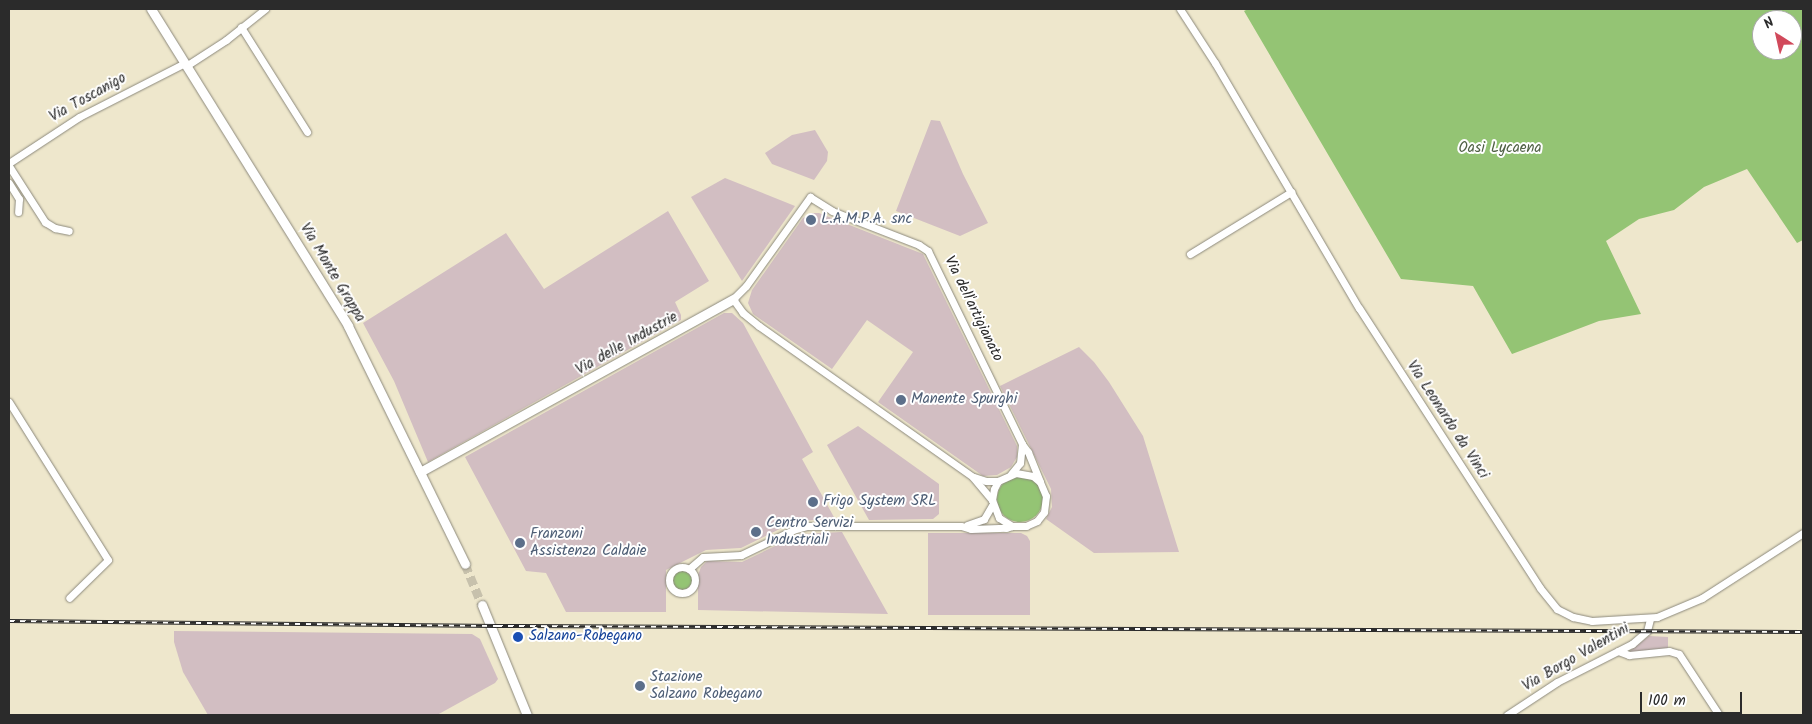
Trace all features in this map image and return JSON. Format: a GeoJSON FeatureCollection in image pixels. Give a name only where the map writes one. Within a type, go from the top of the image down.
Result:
{"type":"FeatureCollection","features":[{"type":"Feature","properties":{"kind":"street","name":"Via Monte Grappa"},"geometry":{"type":"LineString","coordinates":[[151,9],[339,310],[373,373],[465,564]]}},
{"type":"Feature","properties":{"kind":"street","name":"Via Toscanigo"},"geometry":{"type":"LineString","coordinates":[[9,165],[79,117],[185,64],[265,9]]}},
{"type":"Feature","properties":{"kind":"street","name":"Via Leonardo da Vinci"},"geometry":{"type":"LineString","coordinates":[[1180,9],[1215,63],[1359,308],[1552,604],[1563,613],[1582,619],[1605,621],[1650,619],[1678,610],[1702,598],[1803,533]]}},
{"type":"Feature","properties":{"kind":"street"},"geometry":{"type":"LineString","coordinates":[[241,27],[307,132]]}},
{"type":"Feature","properties":{"kind":"street"},"geometry":{"type":"LineString","coordinates":[[9,165],[45,222],[55,228],[69,231]]}},
{"type":"Feature","properties":{"kind":"street"},"geometry":{"type":"LineString","coordinates":[[9,184],[19,199],[18,212]]}},
{"type":"Feature","properties":{"kind":"street"},"geometry":{"type":"LineString","coordinates":[[1190,254],[1291,192]]}},
{"type":"Feature","properties":{"kind":"street","name":"Via delle Industrie"},"geometry":{"type":"LineString","coordinates":[[420,472],[733,299],[746,286],[810,197]]}},
{"type":"Feature","properties":{"kind":"street","name":"Via dell'artigianato"},"geometry":{"type":"LineString","coordinates":[[810,197],[832,211],[919,245],[928,251],[1022,444],[1028,452],[1046,496],[1046,505],[1041,517],[1026,526],[997,528],[961,526]]}},
{"type":"Feature","properties":{"kind":"street"},"geometry":{"type":"LineString","coordinates":[[733,299],[743,313],[758,326],[973,477],[992,502],[999,518],[1012,526]]}},
{"type":"Feature","properties":{"kind":"street"},"geometry":{"type":"LineString","coordinates":[[9,402],[108,560],[69,598]]}},
{"type":"Feature","properties":{"kind":"street"},"geometry":{"type":"LineString","coordinates":[[689,569],[703,557],[744,554],[800,527],[961,526],[978,523],[984,519],[998,482],[1011,474],[1020,463],[1022,444]]}},
{"type":"Feature","properties":{"kind":"street"},"geometry":{"type":"LineString","coordinates":[[1011,474],[1028,474],[1040,482]]}},
{"type":"Feature","properties":{"kind":"street"},"geometry":{"type":"LineString","coordinates":[[973,477],[998,482]]}},
{"type":"Feature","properties":{"kind":"street"},"geometry":{"type":"LineString","coordinates":[[482,605],[527,715]]}},
{"type":"Feature","properties":{"kind":"street","name":"Via Borgo Valentini"},"geometry":{"type":"LineString","coordinates":[[1507,715],[1557,682],[1618,651],[1644,634],[1650,626],[1650,619]]}},
{"type":"Feature","properties":{"kind":"street"},"geometry":{"type":"LineString","coordinates":[[1618,651],[1628,655],[1670,652],[1679,654],[1719,715]]}},
{"type":"Feature","properties":{"kind":"shaded area"},"geometry":{"type":"Polygon","coordinates":[[[931,120],[940,121],[963,174],[988,223],[960,236],[896,211],[931,120]]]}},
{"type":"Feature","properties":{"kind":"shaded area"},"geometry":{"type":"Polygon","coordinates":[[[815,130],[828,152],[827,161],[814,180],[772,164],[765,153],[792,135],[815,130]]]}},
{"type":"Feature","properties":{"kind":"shaded area"},"geometry":{"type":"Polygon","coordinates":[[[725,178],[795,206],[742,281],[691,197],[725,178]]]}},
{"type":"Feature","properties":{"kind":"shaded area"},"geometry":{"type":"Polygon","coordinates":[[[668,211],[709,281],[675,302],[681,315],[681,320],[428,462],[394,381],[363,323],[506,233],[544,289],[668,211]]]}},
{"type":"Feature","properties":{"kind":"shaded area"},"geometry":{"type":"Polygon","coordinates":[[[811,213],[819,213],[923,254],[1017,446],[1017,457],[1011,467],[997,475],[983,476],[878,402],[913,352],[867,320],[832,369],[753,314],[748,303],[752,290],[803,218],[811,213]]]}},
{"type":"Feature","properties":{"kind":"shaded area"},"geometry":{"type":"Polygon","coordinates":[[[724,313],[732,313],[743,323],[813,452],[802,459],[835,519],[796,521],[741,548],[706,550],[666,570],[666,612],[566,612],[546,573],[526,571],[465,457],[724,313]]]}},
{"type":"Feature","properties":{"kind":"shaded area"},"geometry":{"type":"Polygon","coordinates":[[[1079,347],[1094,362],[1109,382],[1143,436],[1179,552],[1094,553],[1046,519],[1052,507],[1051,489],[1000,386],[1079,347]]]}},
{"type":"Feature","properties":{"kind":"shaded area"},"geometry":{"type":"Polygon","coordinates":[[[858,426],[939,484],[939,514],[933,519],[869,520],[827,445],[858,426]]]}},
{"type":"Feature","properties":{"kind":"shaded area"},"geometry":{"type":"Polygon","coordinates":[[[842,532],[888,614],[698,610],[698,575],[701,567],[707,561],[742,562],[800,534],[842,532]]]}},
{"type":"Feature","properties":{"kind":"shaded area"},"geometry":{"type":"Polygon","coordinates":[[[928,533],[1021,533],[1027,536],[1030,541],[1030,615],[928,615],[928,533]]]}},
{"type":"Feature","properties":{"kind":"shaded area"},"geometry":{"type":"Polygon","coordinates":[[[174,631],[472,634],[480,639],[498,679],[495,683],[437,715],[208,715],[183,672],[174,642],[174,631]]]}},
{"type":"Feature","properties":{"kind":"shaded area"},"geometry":{"type":"Polygon","coordinates":[[[1649,636],[1668,637],[1668,648],[1631,653],[1630,651],[1649,636]]]}},
{"type":"Feature","properties":{"kind":"green space","name":"Oasi Lycaena"},"geometry":{"type":"Polygon","coordinates":[[[1248,9],[1803,9],[1803,240],[1797,243],[1747,169],[1704,187],[1674,210],[1639,219],[1606,241],[1641,314],[1599,321],[1512,354],[1473,286],[1401,279],[1244,11],[1248,9]]]}},
{"type":"Feature","properties":{"kind":"green space"},"geometry":{"type":"Polygon","coordinates":[[[1016,476],[1024,476],[1033,480],[1039,486],[1043,499],[1039,512],[1033,518],[1024,522],[1016,522],[1007,518],[1001,512],[997,503],[997,495],[1001,486],[1007,480],[1016,476]]]}},
{"type":"Feature","properties":{"kind":"green space"},"geometry":{"type":"Polygon","coordinates":[[[682,570],[689,573],[692,580],[689,587],[682,590],[675,587],[672,580],[675,573],[682,570]]]}},
{"type":"Feature","properties":{"kind":"tunnel"},"geometry":{"type":"LineString","coordinates":[[465,564],[482,605]]}},
{"type":"Feature","properties":{"kind":"railway"},"geometry":{"type":"LineString","coordinates":[[9,621],[497,626],[1803,632]]}},
{"type":"Feature","properties":{"kind":"place","name":"L.A.M.P.A. snc"},"geometry":{"type":"Point","coordinates":[811,220]}},
{"type":"Feature","properties":{"kind":"place","name":"Manente Spurghi"},"geometry":{"type":"Point","coordinates":[901,400]}},
{"type":"Feature","properties":{"kind":"place","name":"Frigo System SRL"},"geometry":{"type":"Point","coordinates":[813,502]}},
{"type":"Feature","properties":{"kind":"place","name":"Centro Servizi Industriali"},"geometry":{"type":"Point","coordinates":[756,532]}},
{"type":"Feature","properties":{"kind":"place","name":"Franzoni Assistenza Caldaie"},"geometry":{"type":"Point","coordinates":[520,543]}},
{"type":"Feature","properties":{"kind":"place","name":"Salzano-Robegano"},"geometry":{"type":"Point","coordinates":[518,637]}},
{"type":"Feature","properties":{"kind":"place","name":"Stazione Salzano Robegano"},"geometry":{"type":"Point","coordinates":[640,686]}}]}
